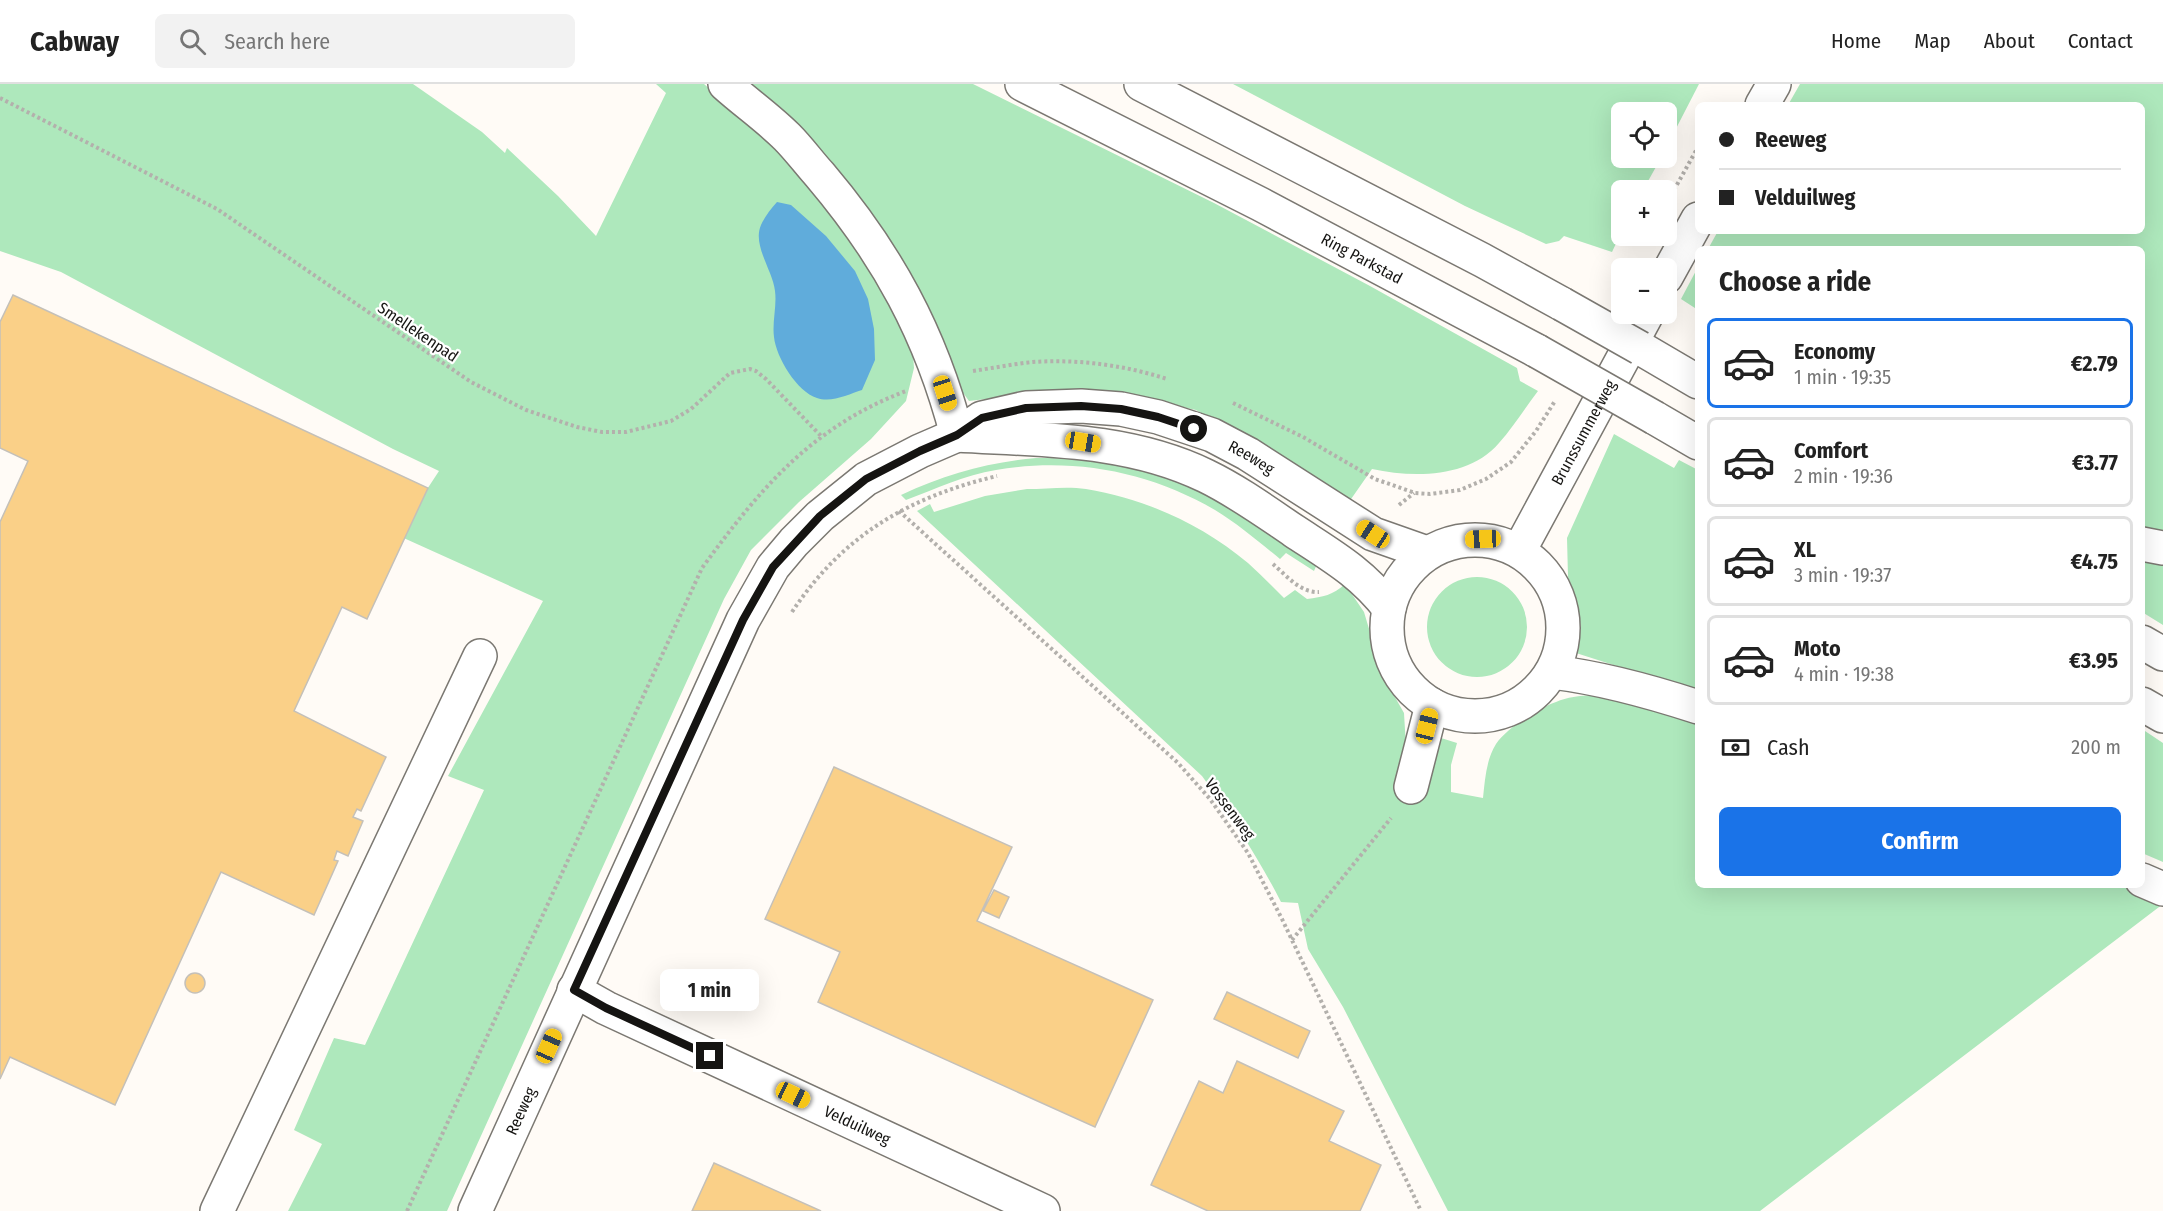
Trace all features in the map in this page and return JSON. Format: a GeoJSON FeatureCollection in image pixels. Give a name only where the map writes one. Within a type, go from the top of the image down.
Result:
{"type":"FeatureCollection","features":[{"type":"Feature","properties":{"kind":"main road"},"geometry":{"type":"LineString","coordinates":[[725,84],[788,138],[858,222],[892,274],[915,315],[940,378],[957,435]]}},
{"type":"Feature","properties":{"kind":"main road","name":"Ring Parkstad"},"geometry":{"type":"LineString","coordinates":[[1022,84],[1260,204],[1537,351],[1695,441]]}},
{"type":"Feature","properties":{"kind":"main road"},"geometry":{"type":"LineString","coordinates":[[1141,84],[1482,260],[1692,377]]}},
{"type":"Feature","properties":{"kind":"main road"},"geometry":{"type":"LineString","coordinates":[[1764,102],[1774,84]]}},
{"type":"Feature","properties":{"kind":"main road"},"geometry":{"type":"LineString","coordinates":[[1676,258],[1695,224]]}},
{"type":"Feature","properties":{"kind":"main road","name":"Brunssummerweg"},"geometry":{"type":"LineString","coordinates":[[1520,551],[1642,324]]}},
{"type":"Feature","properties":{"kind":"main road","name":"Reeweg"},"geometry":{"type":"LineString","coordinates":[[475,1211],[743,620],[773,567],[820,516],[866,479],[957,435],[982,418],[1026,408],[1081,406],[1121,409],[1158,417],[1212,435],[1248,454],[1373,534],[1427,553]]}},
{"type":"Feature","properties":{"kind":"main road","name":"Reeweg"},"geometry":{"type":"LineString","coordinates":[[957,435],[1083,442],[1135,451],[1182,465],[1207,476],[1254,504],[1351,568],[1389,608]]}},
{"type":"Feature","properties":{"kind":"main road"},"geometry":{"type":"LineString","coordinates":[[1483,539],[1502,543],[1520,551],[1544,572],[1560,600],[1564,621],[1563,642],[1552,672],[1531,696],[1514,707],[1494,714],[1474,716],[1453,714],[1432,705],[1413,692],[1400,674],[1390,653],[1387,631],[1389,608],[1397,587],[1410,568],[1427,553],[1444,545],[1463,540],[1483,539]]}},
{"type":"Feature","properties":{"kind":"main road"},"geometry":{"type":"LineString","coordinates":[[2145,545],[2163,548]]}},
{"type":"Feature","properties":{"kind":"main road"},"geometry":{"type":"LineString","coordinates":[[2145,644],[2163,654]]}},
{"type":"Feature","properties":{"kind":"main road"},"geometry":{"type":"LineString","coordinates":[[217,1211],[480,656]]}},
{"type":"Feature","properties":{"kind":"main road"},"geometry":{"type":"LineString","coordinates":[[1552,672],[1595,677],[1695,705]]}},
{"type":"Feature","properties":{"kind":"main road"},"geometry":{"type":"LineString","coordinates":[[1412,787],[1432,705]]}},
{"type":"Feature","properties":{"kind":"main road"},"geometry":{"type":"LineString","coordinates":[[2145,706],[2163,716]]}},
{"type":"Feature","properties":{"kind":"main road"},"geometry":{"type":"LineString","coordinates":[[2145,881],[2163,889]]}},
{"type":"Feature","properties":{"kind":"main road","name":"Velduilweg"},"geometry":{"type":"LineString","coordinates":[[574,990],[606,1008],[1043,1211]]}},
{"type":"Feature","properties":{"kind":"path","name":"Smellekenpad"},"geometry":{"type":"LineString","coordinates":[[0,98],[217,209],[471,382],[526,410],[577,427],[602,432],[627,432],[671,421],[691,409],[730,373],[750,369],[766,379],[821,436],[777,475],[741,515],[702,568],[406,1211]]}},
{"type":"Feature","properties":{"kind":"path"},"geometry":{"type":"LineString","coordinates":[[1677,186],[1695,153]]}},
{"type":"Feature","properties":{"kind":"path"},"geometry":{"type":"LineString","coordinates":[[1373,534],[1389,512],[1414,493],[1430,494],[1460,490],[1486,478],[1511,462],[1536,431],[1560,392]]}},
{"type":"Feature","properties":{"kind":"path"},"geometry":{"type":"LineString","coordinates":[[789,618],[811,584],[853,542],[899,511],[963,484],[998,476]]}},
{"type":"Feature","properties":{"kind":"path","name":"Vossenweg"},"geometry":{"type":"LineString","coordinates":[[899,511],[1178,763],[1210,799],[1248,854],[1292,940],[1422,1211]]}},
{"type":"Feature","properties":{"kind":"path"},"geometry":{"type":"LineString","coordinates":[[1268,560],[1299,587],[1313,592],[1334,587],[1351,568]]}},
{"type":"Feature","properties":{"kind":"path"},"geometry":{"type":"LineString","coordinates":[[1292,940],[1393,816],[1412,787]]}},
{"type":"Feature","properties":{"kind":"green space"},"geometry":{"type":"Polygon","coordinates":[[[0,84],[413,84],[482,132],[505,153],[507,148],[596,236],[666,93],[656,84],[704,84],[790,159],[856,245],[912,340],[914,368],[906,401],[871,439],[799,502],[751,550],[724,599],[447,1211],[288,1211],[322,1144],[294,1130],[334,1038],[365,1045],[484,790],[448,776],[543,601],[397,535],[439,471],[393,449],[61,272],[0,251],[0,84]]]}},
{"type":"Feature","properties":{"kind":"green space"},"geometry":{"type":"Polygon","coordinates":[[[740,84],[973,84],[1214,203],[1370,286],[1517,368],[1520,381],[1538,391],[1499,443],[1487,455],[1457,469],[1440,472],[1405,474],[1372,469],[1349,502],[1196,410],[1133,396],[1064,390],[969,401],[740,84]]]}},
{"type":"Feature","properties":{"kind":"green space"},"geometry":{"type":"Polygon","coordinates":[[[1233,84],[1699,84],[1677,127],[1677,102],[1611,102],[1611,168],[1655,168],[1649,180],[1611,180],[1611,246],[1615,246],[1612,252],[1564,236],[1559,241],[1546,244],[1465,206],[1233,84]]]}},
{"type":"Feature","properties":{"kind":"green space"},"geometry":{"type":"Polygon","coordinates":[[[1800,84],[2163,84],[2163,531],[2145,529],[2145,246],[1710,246],[1716,234],[2145,234],[2145,102],[1790,102],[1800,84]]]}},
{"type":"Feature","properties":{"kind":"green space"},"geometry":{"type":"Polygon","coordinates":[[[1695,273],[1695,308],[1681,299],[1695,273]]]}},
{"type":"Feature","properties":{"kind":"green space"},"geometry":{"type":"Polygon","coordinates":[[[1614,434],[1674,468],[1679,460],[1695,468],[1695,691],[1576,653],[1581,627],[1575,595],[1568,577],[1567,538],[1614,434]]]}},
{"type":"Feature","properties":{"kind":"green space"},"geometry":{"type":"Polygon","coordinates":[[[1036,458],[1111,463],[1166,476],[1219,500],[1317,564],[1314,571],[1286,553],[1280,559],[1215,510],[1163,485],[1109,470],[1053,465],[1024,466],[973,475],[906,500],[901,495],[967,470],[1036,458]]]}},
{"type":"Feature","properties":{"kind":"green space"},"geometry":{"type":"Polygon","coordinates":[[[1064,488],[1108,493],[1172,515],[1211,536],[1248,563],[1284,598],[1295,590],[1307,599],[1323,596],[1336,591],[1345,584],[1364,612],[1383,676],[1404,713],[1406,747],[1427,790],[1441,738],[1457,743],[1451,765],[1451,792],[1483,798],[1486,770],[1496,744],[1523,720],[1560,700],[1592,695],[1695,717],[1695,888],[2135,888],[2163,904],[1760,1211],[1448,1211],[1343,1007],[1308,949],[1298,903],[1281,902],[1244,837],[1202,776],[917,511],[930,504],[934,512],[985,496],[1027,489],[1064,488]]]}},
{"type":"Feature","properties":{"kind":"green space"},"geometry":{"type":"Polygon","coordinates":[[[2145,555],[2163,558],[2163,625],[2145,614],[2145,555]]]}},
{"type":"Feature","properties":{"kind":"green space"},"geometry":{"type":"Polygon","coordinates":[[[1477,577],[1496,581],[1512,592],[1523,608],[1527,627],[1523,646],[1512,662],[1496,673],[1477,677],[1458,673],[1442,662],[1431,646],[1427,627],[1431,608],[1442,592],[1458,581],[1477,577]]]}},
{"type":"Feature","properties":{"kind":"green space"},"geometry":{"type":"Polygon","coordinates":[[[2145,731],[2163,743],[2163,862],[2145,854],[2145,731]]]}},
{"type":"Feature","properties":{"kind":"water"},"geometry":{"type":"Polygon","coordinates":[[[777,202],[791,205],[826,236],[855,271],[868,299],[874,329],[875,360],[862,390],[834,399],[817,398],[802,389],[783,364],[774,331],[775,291],[759,241],[761,225],[777,202]]]}},
{"type":"Feature","properties":{"kind":"building"},"geometry":{"type":"Polygon","coordinates":[[[13,295],[428,488],[367,619],[342,607],[294,711],[386,757],[361,811],[357,809],[353,817],[363,821],[348,856],[337,851],[334,860],[338,861],[314,915],[221,872],[115,1105],[10,1057],[0,1079],[0,522],[28,461],[0,448],[0,322],[13,295]]]}},
{"type":"Feature","properties":{"kind":"building"},"geometry":{"type":"Polygon","coordinates":[[[834,767],[1012,847],[977,921],[1153,1000],[1095,1127],[818,1002],[840,952],[765,919],[834,767]]]}},
{"type":"Feature","properties":{"kind":"building"},"geometry":{"type":"Polygon","coordinates":[[[994,890],[1009,897],[999,918],[983,911],[994,890]]]}},
{"type":"Feature","properties":{"kind":"building"},"geometry":{"type":"Polygon","coordinates":[[[195,973],[202,976],[205,983],[202,990],[195,993],[188,990],[185,983],[188,976],[195,973]]]}},
{"type":"Feature","properties":{"kind":"building"},"geometry":{"type":"Polygon","coordinates":[[[1227,992],[1310,1031],[1298,1058],[1214,1019],[1227,992]]]}},
{"type":"Feature","properties":{"kind":"building"},"geometry":{"type":"Polygon","coordinates":[[[1237,1061],[1344,1111],[1329,1141],[1381,1165],[1360,1211],[1208,1211],[1151,1185],[1199,1081],[1223,1093],[1237,1061]]]}},
{"type":"Feature","properties":{"kind":"building"},"geometry":{"type":"Polygon","coordinates":[[[714,1163],[821,1211],[692,1211],[714,1163]]]}},
{"type":"Feature","properties":{"kind":"route"},"geometry":{"type":"LineString","coordinates":[[710,1056],[606,1008],[574,990],[743,620],[773,567],[820,516],[866,479],[957,435],[982,418],[1026,408],[1081,406],[1121,409],[1158,417],[1194,429]]}}]}
